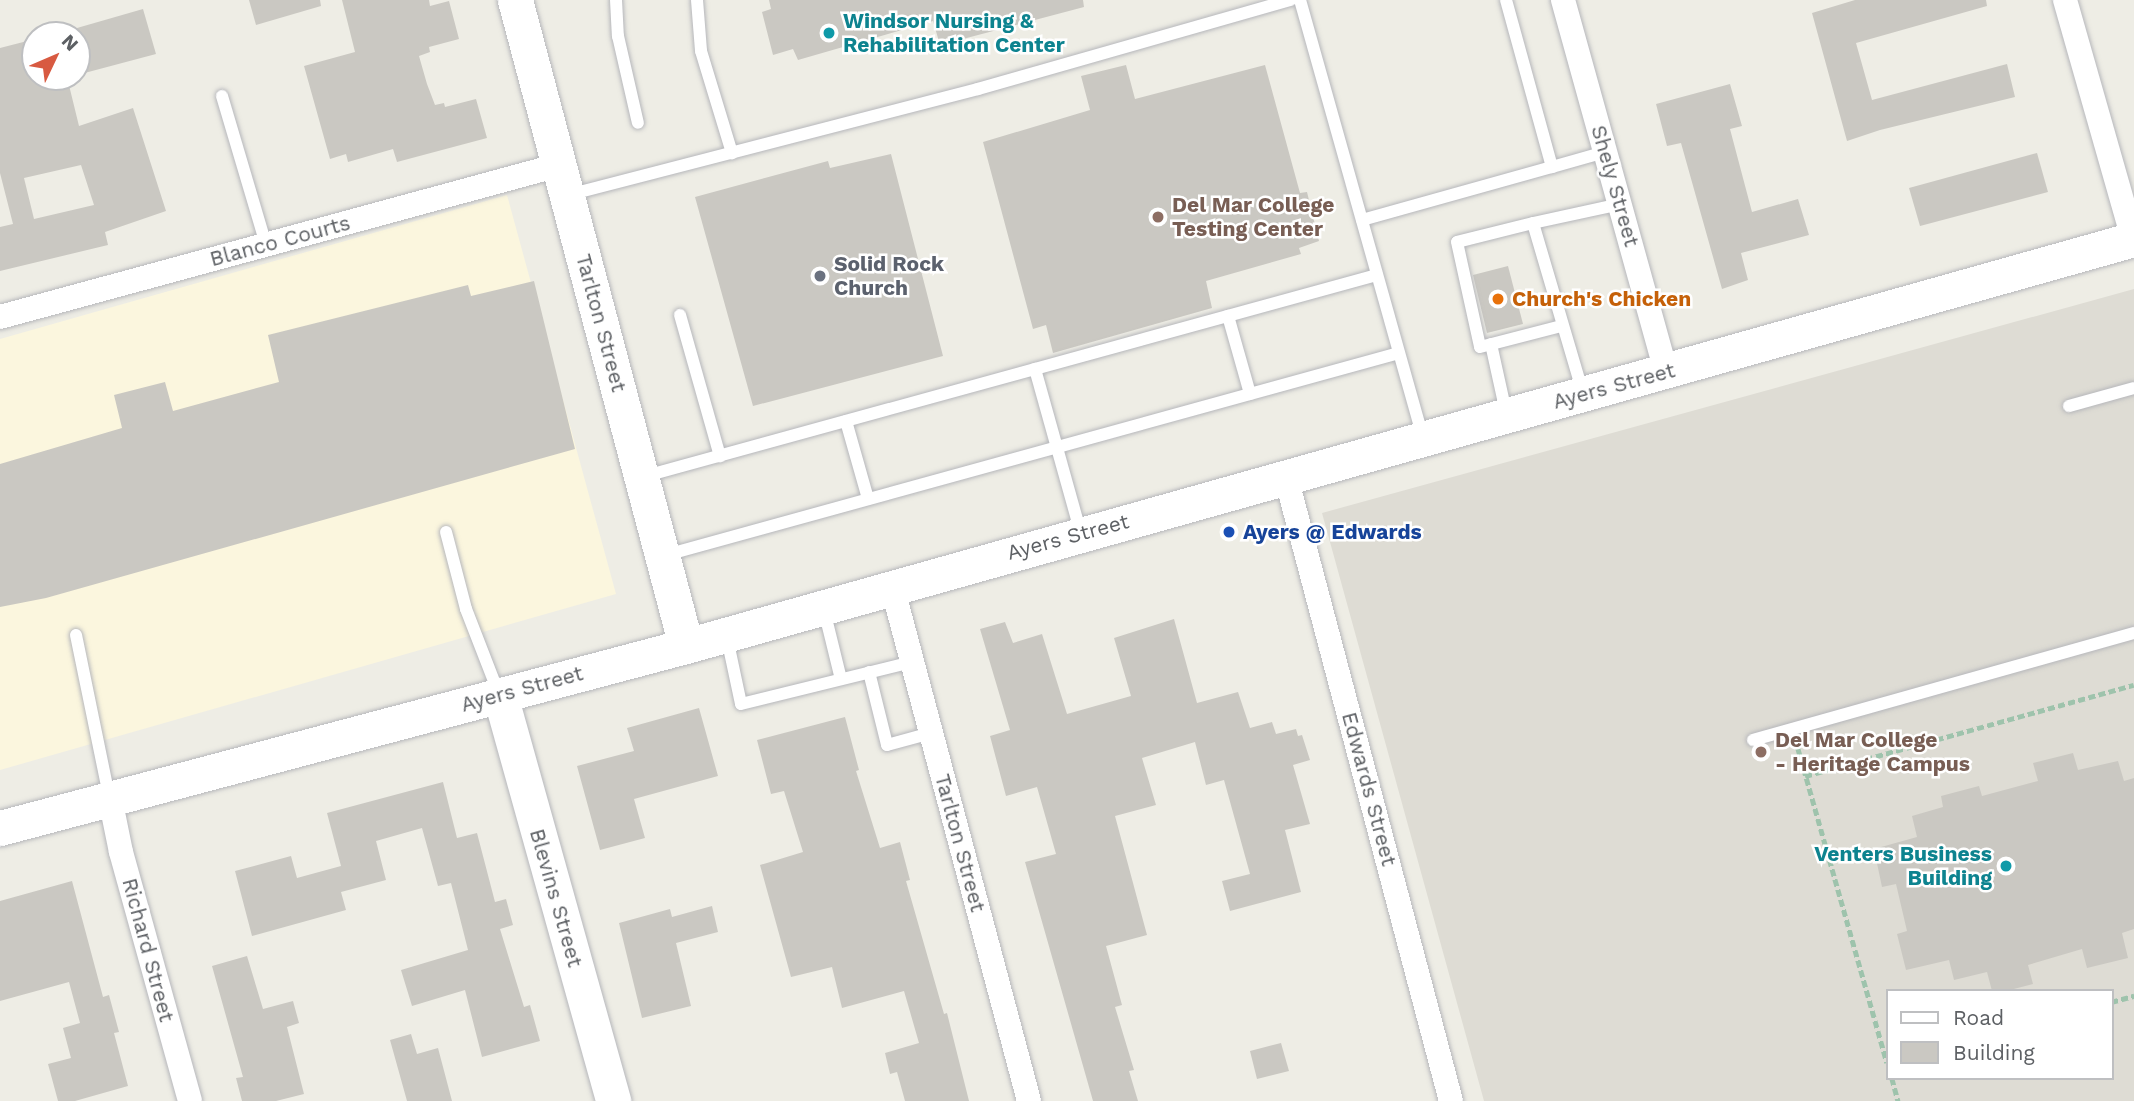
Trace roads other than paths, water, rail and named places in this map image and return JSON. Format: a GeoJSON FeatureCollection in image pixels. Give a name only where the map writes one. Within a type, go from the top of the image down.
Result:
{"type":"FeatureCollection","features":[{"type":"Feature","properties":{"kind":"main road","name":"Tarlton Street"},"geometry":{"type":"LineString","coordinates":[[515,0],[686,646]]}},
{"type":"Feature","properties":{"kind":"main road","name":"Ayers Street"},"geometry":{"type":"LineString","coordinates":[[0,828],[686,646],[2134,239]]}},
{"type":"Feature","properties":{"kind":"main road","name":"Blevins Street"},"geometry":{"type":"LineString","coordinates":[[500,695],[613,1101]]}},
{"type":"Feature","properties":{"kind":"street","name":"Shely Street"},"geometry":{"type":"LineString","coordinates":[[1563,0],[1666,372]]}},
{"type":"Feature","properties":{"kind":"street"},"geometry":{"type":"LineString","coordinates":[[2065,0],[2134,239]]}},
{"type":"Feature","properties":{"kind":"street","name":"Blanco Courts"},"geometry":{"type":"LineString","coordinates":[[0,317],[266,245],[563,180]]}},
{"type":"Feature","properties":{"kind":"street","name":"Edwards Street"},"geometry":{"type":"LineString","coordinates":[[1286,477],[1451,1101]]}},
{"type":"Feature","properties":{"kind":"street","name":"Tarlton Street"},"geometry":{"type":"LineString","coordinates":[[892,586],[1029,1101]]}},
{"type":"Feature","properties":{"kind":"street","name":"Richard Street"},"geometry":{"type":"LineString","coordinates":[[110,798],[121,852],[190,1101]]}},
{"type":"Feature","properties":{"kind":"lane"},"geometry":{"type":"LineString","coordinates":[[616,0],[618,36],[638,123]]}},
{"type":"Feature","properties":{"kind":"lane"},"geometry":{"type":"LineString","coordinates":[[697,0],[701,51],[732,153]]}},
{"type":"Feature","properties":{"kind":"lane"},"geometry":{"type":"LineString","coordinates":[[563,180],[732,153],[978,89],[1291,0]]}},
{"type":"Feature","properties":{"kind":"lane"},"geometry":{"type":"LineString","coordinates":[[1300,0],[1423,439]]}},
{"type":"Feature","properties":{"kind":"lane"},"geometry":{"type":"LineString","coordinates":[[1506,0],[1552,167]]}},
{"type":"Feature","properties":{"kind":"lane"},"geometry":{"type":"LineString","coordinates":[[222,96],[266,245]]}},
{"type":"Feature","properties":{"kind":"lane"},"geometry":{"type":"LineString","coordinates":[[1362,220],[1605,152]]}},
{"type":"Feature","properties":{"kind":"lane"},"geometry":{"type":"LineString","coordinates":[[1561,326],[1480,347],[1457,242],[1620,204]]}},
{"type":"Feature","properties":{"kind":"lane"},"geometry":{"type":"LineString","coordinates":[[1533,223],[1561,326],[1583,393]]}},
{"type":"Feature","properties":{"kind":"lane"},"geometry":{"type":"LineString","coordinates":[[641,477],[1377,275]]}},
{"type":"Feature","properties":{"kind":"lane"},"geometry":{"type":"LineString","coordinates":[[680,315],[720,456]]}},
{"type":"Feature","properties":{"kind":"lane"},"geometry":{"type":"LineString","coordinates":[[1228,316],[1250,394]]}},
{"type":"Feature","properties":{"kind":"lane"},"geometry":{"type":"LineString","coordinates":[[1491,344],[1507,415]]}},
{"type":"Feature","properties":{"kind":"lane"},"geometry":{"type":"LineString","coordinates":[[662,556],[1399,354]]}},
{"type":"Feature","properties":{"kind":"lane"},"geometry":{"type":"LineString","coordinates":[[1035,369],[1080,534]]}},
{"type":"Feature","properties":{"kind":"lane"},"geometry":{"type":"LineString","coordinates":[[2069,406],[2134,388]]}},
{"type":"Feature","properties":{"kind":"lane"},"geometry":{"type":"LineString","coordinates":[[846,421],[868,499]]}},
{"type":"Feature","properties":{"kind":"lane"},"geometry":{"type":"LineString","coordinates":[[446,532],[466,609],[500,695]]}},
{"type":"Feature","properties":{"kind":"lane"},"geometry":{"type":"LineString","coordinates":[[823,606],[841,679]]}},
{"type":"Feature","properties":{"kind":"lane"},"geometry":{"type":"LineString","coordinates":[[1753,740],[2134,633]]}},
{"type":"Feature","properties":{"kind":"lane"},"geometry":{"type":"LineString","coordinates":[[726,634],[741,704],[912,662]]}},
{"type":"Feature","properties":{"kind":"lane"},"geometry":{"type":"LineString","coordinates":[[76,635],[110,798]]}},
{"type":"Feature","properties":{"kind":"lane"},"geometry":{"type":"LineString","coordinates":[[869,673],[887,744],[931,733]]}},
{"type":"Feature","properties":{"kind":"place","name":"Windsor Nursing & Rehabilitation Center"},"geometry":{"type":"Point","coordinates":[829,33]}},
{"type":"Feature","properties":{"kind":"place","name":"Del Mar College Testing Center"},"geometry":{"type":"Point","coordinates":[1158,217]}},
{"type":"Feature","properties":{"kind":"place","name":"Solid Rock Church"},"geometry":{"type":"Point","coordinates":[820,276]}},
{"type":"Feature","properties":{"kind":"place","name":"Church's Chicken"},"geometry":{"type":"Point","coordinates":[1498,299]}},
{"type":"Feature","properties":{"kind":"place","name":"Ayers @ Edwards"},"geometry":{"type":"Point","coordinates":[1229,532]}},
{"type":"Feature","properties":{"kind":"place","name":"Del Mar College - Heritage Campus"},"geometry":{"type":"Point","coordinates":[1761,752]}},
{"type":"Feature","properties":{"kind":"place","name":"Venters Business Building"},"geometry":{"type":"Point","coordinates":[2006,866]}}]}
